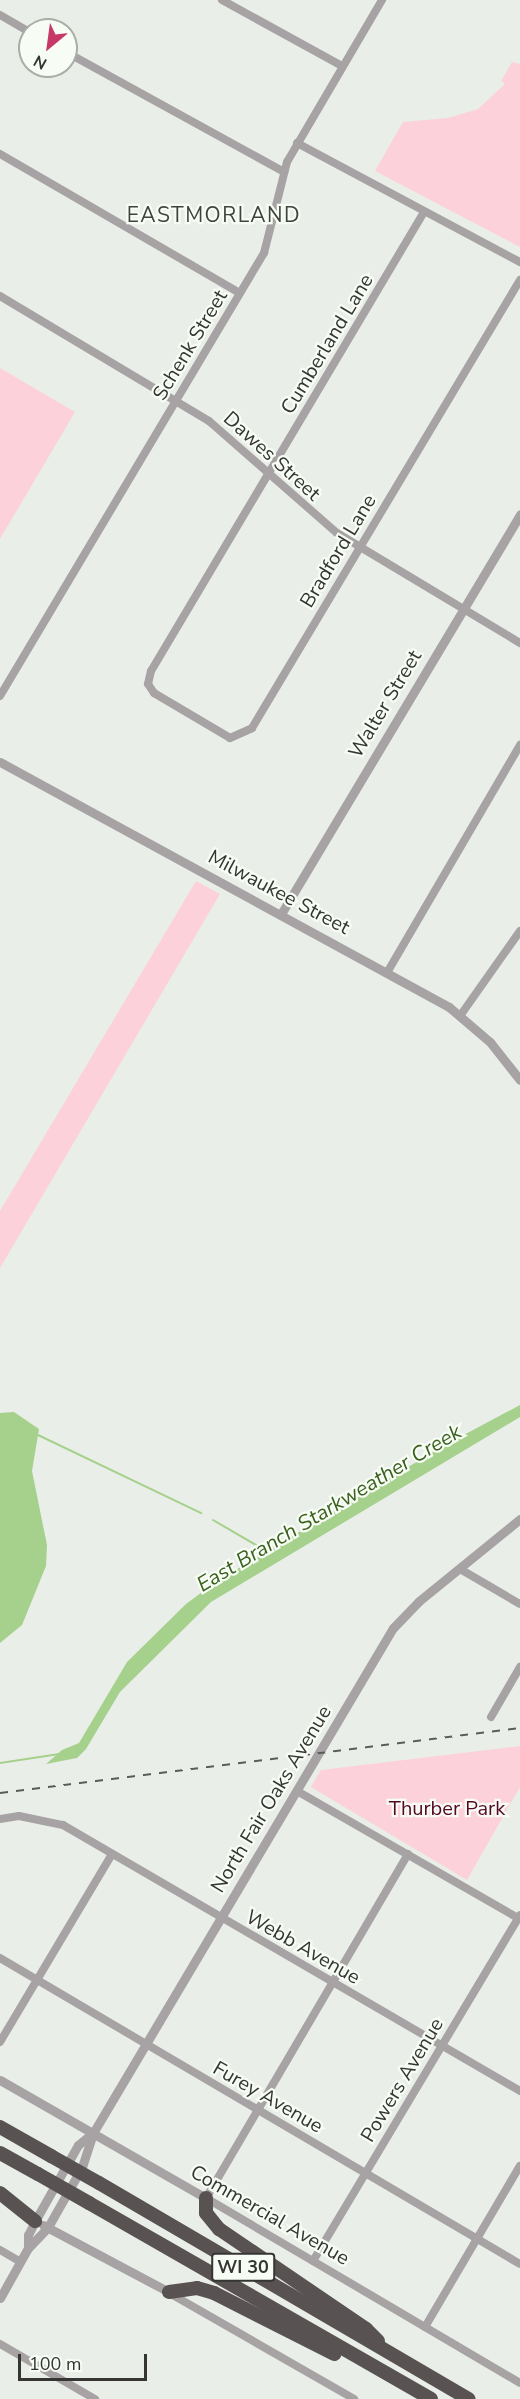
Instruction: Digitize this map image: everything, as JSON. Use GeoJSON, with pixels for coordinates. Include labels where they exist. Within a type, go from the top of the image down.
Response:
{"type":"FeatureCollection","features":[{"type":"Feature","properties":{"kind":"highway","name":"WI 30"},"geometry":{"type":"LineString","coordinates":[[0,2127],[468,2399]]}},
{"type":"Feature","properties":{"kind":"highway","name":"WI 30"},"geometry":{"type":"LineString","coordinates":[[0,2153],[431,2399]]}},
{"type":"Feature","properties":{"kind":"highway"},"geometry":{"type":"LineString","coordinates":[[0,2193],[41,2224]]}},
{"type":"Feature","properties":{"kind":"highway"},"geometry":{"type":"LineString","coordinates":[[206,2198],[206,2213],[219,2229],[366,2329],[387,2352]]}},
{"type":"Feature","properties":{"kind":"highway"},"geometry":{"type":"LineString","coordinates":[[169,2292],[190,2288],[214,2293],[423,2399]]}},
{"type":"Feature","properties":{"kind":"street"},"geometry":{"type":"LineString","coordinates":[[222,0],[342,66]]}},
{"type":"Feature","properties":{"kind":"street","name":"Schenk Street"},"geometry":{"type":"LineString","coordinates":[[0,696],[264,253],[284,172],[297,143],[382,0]]}},
{"type":"Feature","properties":{"kind":"street"},"geometry":{"type":"LineString","coordinates":[[0,15],[18,25]]}},
{"type":"Feature","properties":{"kind":"street"},"geometry":{"type":"LineString","coordinates":[[78,59],[284,172]]}},
{"type":"Feature","properties":{"kind":"street"},"geometry":{"type":"LineString","coordinates":[[297,143],[520,262]]}},
{"type":"Feature","properties":{"kind":"street"},"geometry":{"type":"LineString","coordinates":[[0,154],[240,293]]}},
{"type":"Feature","properties":{"kind":"street","name":"Cumberland Lane"},"geometry":{"type":"LineString","coordinates":[[149,679],[424,212]]}},
{"type":"Feature","properties":{"kind":"street","name":"Bradford Lane"},"geometry":{"type":"LineString","coordinates":[[149,679],[153,693],[230,738],[243,735],[252,728],[520,280]]}},
{"type":"Feature","properties":{"kind":"street","name":"Dawes Street"},"geometry":{"type":"LineString","coordinates":[[0,296],[176,400],[235,440],[303,506],[359,547],[520,643]]}},
{"type":"Feature","properties":{"kind":"street","name":"Walter Street"},"geometry":{"type":"LineString","coordinates":[[281,914],[520,514]]}},
{"type":"Feature","properties":{"kind":"street"},"geometry":{"type":"LineString","coordinates":[[388,971],[520,745]]}},
{"type":"Feature","properties":{"kind":"street"},"geometry":{"type":"LineString","coordinates":[[506,768],[520,757]]}},
{"type":"Feature","properties":{"kind":"street","name":"Milwaukee Street"},"geometry":{"type":"LineString","coordinates":[[0,762],[388,971],[460,1016],[490,1042],[520,1080]]}},
{"type":"Feature","properties":{"kind":"street"},"geometry":{"type":"LineString","coordinates":[[460,1016],[520,932]]}},
{"type":"Feature","properties":{"kind":"street","name":"North Fair Oaks Avenue"},"geometry":{"type":"LineString","coordinates":[[28,2248],[28,2235],[41,2224],[82,2167],[93,2133],[399,1620],[520,1519]]}},
{"type":"Feature","properties":{"kind":"street"},"geometry":{"type":"LineString","coordinates":[[460,1569],[520,1604]]}},
{"type":"Feature","properties":{"kind":"street"},"geometry":{"type":"LineString","coordinates":[[491,1717],[520,1667]]}},
{"type":"Feature","properties":{"kind":"street"},"geometry":{"type":"LineString","coordinates":[[297,1791],[519,1917]]}},
{"type":"Feature","properties":{"kind":"street","name":"Webb Avenue"},"geometry":{"type":"LineString","coordinates":[[0,1819],[19,1816],[63,1825],[520,2091]]}},
{"type":"Feature","properties":{"kind":"street"},"geometry":{"type":"LineString","coordinates":[[0,2042],[112,1854]]}},
{"type":"Feature","properties":{"kind":"street"},"geometry":{"type":"LineString","coordinates":[[206,2198],[408,1854]]}},
{"type":"Feature","properties":{"kind":"street","name":"Powers Avenue"},"geometry":{"type":"LineString","coordinates":[[313,2261],[519,1917]]}},
{"type":"Feature","properties":{"kind":"street","name":"Furey Avenue"},"geometry":{"type":"LineString","coordinates":[[0,1959],[520,2264]]}},
{"type":"Feature","properties":{"kind":"street","name":"Commercial Avenue"},"geometry":{"type":"LineString","coordinates":[[0,2080],[520,2383]]}},
{"type":"Feature","properties":{"kind":"street","name":"North Fair Oaks Avenue"},"geometry":{"type":"LineString","coordinates":[[0,2298],[41,2224],[78,2145],[93,2133]]}},
{"type":"Feature","properties":{"kind":"street"},"geometry":{"type":"LineString","coordinates":[[425,2327],[520,2166]]}},
{"type":"Feature","properties":{"kind":"street"},"geometry":{"type":"LineString","coordinates":[[41,2224],[169,2292],[354,2399]]}},
{"type":"Feature","properties":{"kind":"street"},"geometry":{"type":"LineString","coordinates":[[0,2250],[21,2262]]}},
{"type":"Feature","properties":{"kind":"street"},"geometry":{"type":"LineString","coordinates":[[0,2344],[92,2398]]}},
{"type":"Feature","properties":{"kind":"green space"},"geometry":{"type":"Polygon","coordinates":[[[512,62],[520,64],[520,247],[375,171],[403,122],[448,118],[478,109],[505,84],[501,81],[512,62]]]}},
{"type":"Feature","properties":{"kind":"green space"},"geometry":{"type":"Polygon","coordinates":[[[0,368],[75,412],[0,539],[0,368]]]}},
{"type":"Feature","properties":{"kind":"green space"},"geometry":{"type":"Polygon","coordinates":[[[196,881],[220,894],[0,1268],[0,1211],[196,881]]]}},
{"type":"Feature","properties":{"kind":"green space","name":"Thurber Park"},"geometry":{"type":"Polygon","coordinates":[[[520,1746],[520,1787],[467,1880],[311,1787],[321,1770],[520,1746]]]}},
{"type":"Feature","properties":{"kind":"shaded area"},"geometry":{"type":"Polygon","coordinates":[[[520,1405],[520,1417],[211,1602],[120,1692],[86,1749],[77,1758],[46,1764],[62,1750],[79,1743],[127,1662],[186,1604],[217,1581],[445,1445],[520,1405]]]}},
{"type":"Feature","properties":{"kind":"shaded area"},"geometry":{"type":"Polygon","coordinates":[[[14,1412],[39,1429],[32,1471],[47,1545],[46,1566],[22,1625],[0,1643],[0,1413],[14,1412]]]}},
{"type":"Feature","properties":{"kind":"waterway"},"geometry":{"type":"LineString","coordinates":[[38,1435],[201,1513]]}},
{"type":"Feature","properties":{"kind":"waterway"},"geometry":{"type":"LineString","coordinates":[[213,1520],[268,1552]]}},
{"type":"Feature","properties":{"kind":"waterway","name":"East Branch Starkweather Creek"},"geometry":{"type":"LineString","coordinates":[[0,1763],[59,1754]]}},
{"type":"Feature","properties":{"kind":"railway"},"geometry":{"type":"LineString","coordinates":[[0,1793],[520,1728]]}},
{"type":"Feature","properties":{"kind":"district","name":"EASTMORLAND"},"geometry":{"type":"Point","coordinates":[214,215]}}]}
